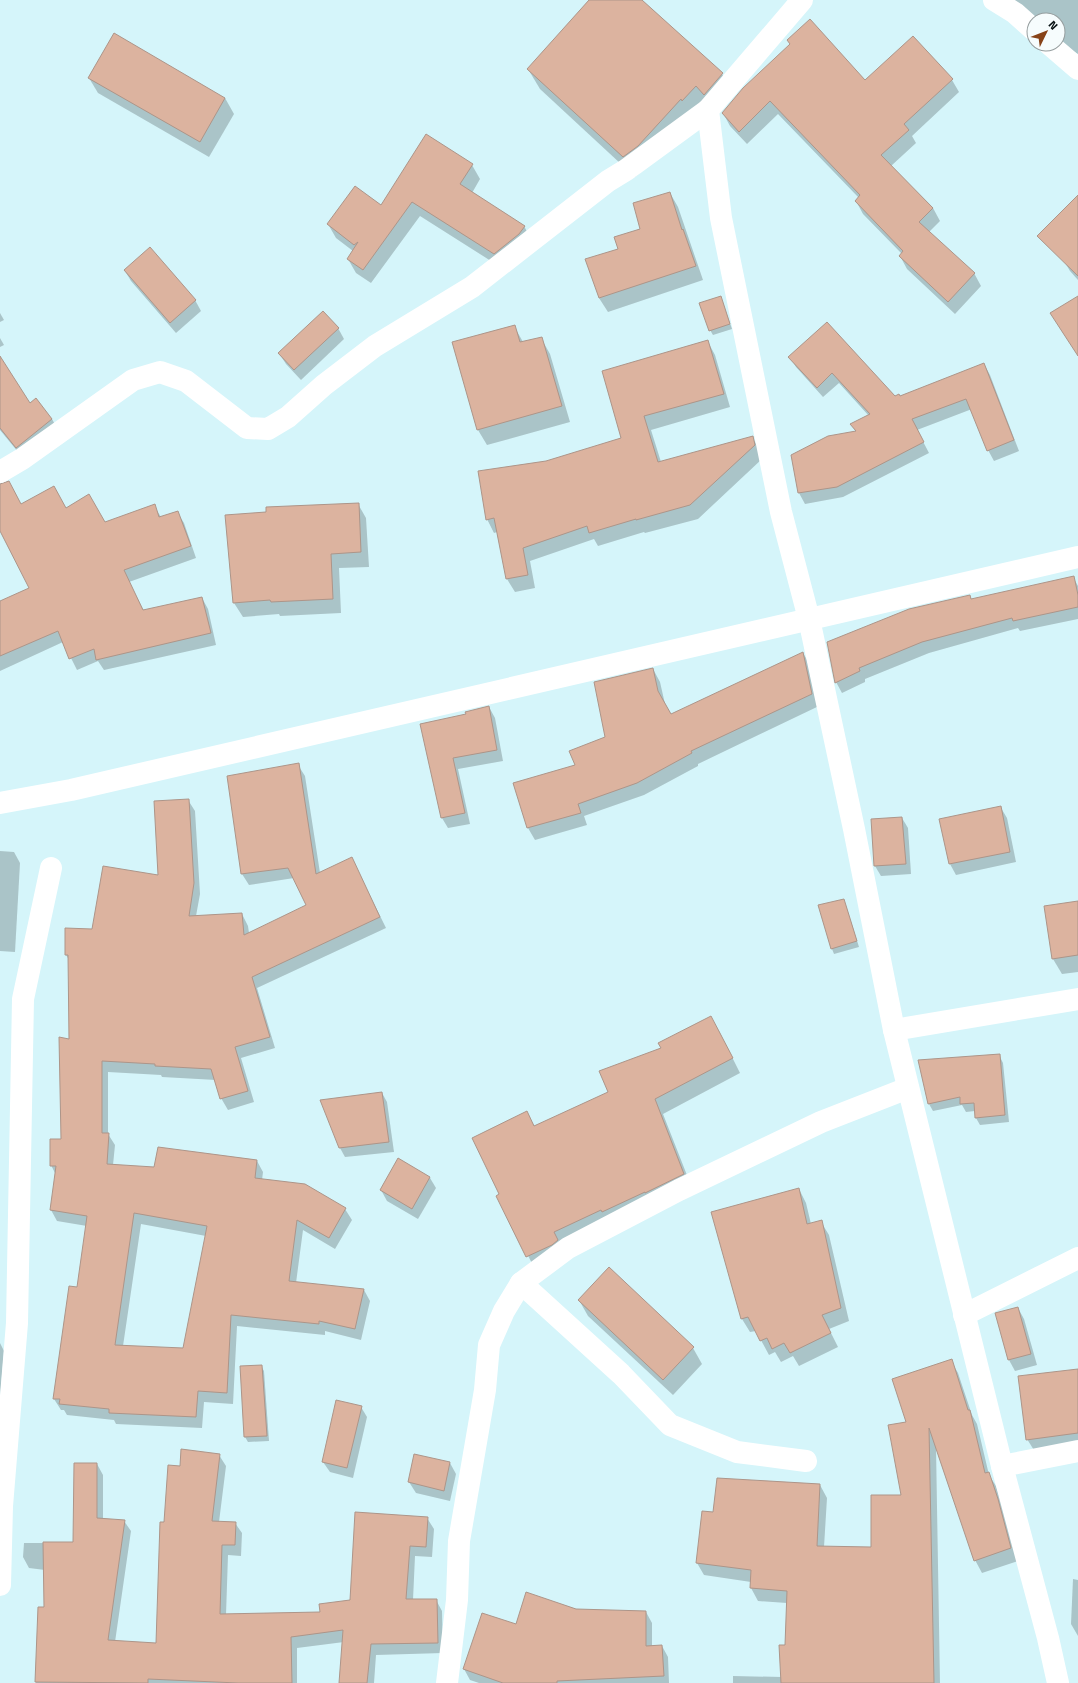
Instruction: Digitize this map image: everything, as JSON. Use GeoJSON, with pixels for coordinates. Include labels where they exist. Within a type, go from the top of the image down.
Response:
{"type":"FeatureCollection","features":[{"type":"Feature","properties":{"kind":"street"},"geometry":{"type":"LineString","coordinates":[[0,472],[22,459],[133,380],[160,372],[186,380],[247,428],[268,429],[288,417],[324,385],[375,346],[472,287],[608,181],[626,170],[708,110],[802,0]]}},
{"type":"Feature","properties":{"kind":"street"},"geometry":{"type":"LineString","coordinates":[[994,0],[1015,13],[1026,23]]}},
{"type":"Feature","properties":{"kind":"street"},"geometry":{"type":"LineString","coordinates":[[1058,52],[1078,69]]}},
{"type":"Feature","properties":{"kind":"street"},"geometry":{"type":"LineString","coordinates":[[708,110],[721,218],[781,512],[809,619],[853,822],[894,1030],[964,1315],[1002,1466],[1048,1638],[1058,1683]]}},
{"type":"Feature","properties":{"kind":"street"},"geometry":{"type":"LineString","coordinates":[[0,803],[71,790],[1078,557]]}},
{"type":"Feature","properties":{"kind":"street"},"geometry":{"type":"LineString","coordinates":[[0,1585],[2,1506],[17,1323],[23,999],[51,868]]}},
{"type":"Feature","properties":{"kind":"street"},"geometry":{"type":"LineString","coordinates":[[894,1030],[1078,999]]}},
{"type":"Feature","properties":{"kind":"street"},"geometry":{"type":"LineString","coordinates":[[447,1683],[456,1600],[459,1541],[484,1390],[489,1345],[504,1311],[521,1283],[568,1248],[679,1190],[821,1122],[908,1088]]}},
{"type":"Feature","properties":{"kind":"street"},"geometry":{"type":"LineString","coordinates":[[964,1315],[1078,1258]]}},
{"type":"Feature","properties":{"kind":"street"},"geometry":{"type":"LineString","coordinates":[[521,1283],[621,1374],[670,1425],[737,1452],[806,1461]]}},
{"type":"Feature","properties":{"kind":"street"},"geometry":{"type":"LineString","coordinates":[[1002,1466],[1078,1451]]}},
{"type":"Feature","properties":{"kind":"building"},"geometry":{"type":"Polygon","coordinates":[[[589,0],[642,0],[723,73],[704,95],[696,86],[682,101],[681,99],[638,146],[623,157],[527,69],[589,0]]]}},
{"type":"Feature","properties":{"kind":"building"},"geometry":{"type":"Polygon","coordinates":[[[810,19],[865,80],[913,36],[953,79],[904,124],[909,130],[881,155],[933,208],[919,222],[975,273],[948,302],[899,256],[903,251],[855,201],[860,195],[770,101],[739,132],[722,113],[743,88],[790,44],[787,40],[810,19]]]}},
{"type":"Feature","properties":{"kind":"building"},"geometry":{"type":"Polygon","coordinates":[[[114,33],[225,98],[200,142],[88,78],[114,33]]]}},
{"type":"Feature","properties":{"kind":"building"},"geometry":{"type":"Polygon","coordinates":[[[426,134],[473,164],[460,184],[525,226],[519,234],[494,254],[412,202],[363,270],[347,259],[358,242],[354,245],[327,224],[355,186],[381,205],[426,134]]]}},
{"type":"Feature","properties":{"kind":"building"},"geometry":{"type":"Polygon","coordinates":[[[670,192],[682,230],[683,229],[696,266],[599,298],[585,259],[618,249],[614,237],[640,229],[633,203],[670,192]]]}},
{"type":"Feature","properties":{"kind":"building"},"geometry":{"type":"Polygon","coordinates":[[[1078,195],[1078,276],[1037,236],[1078,195]]]}},
{"type":"Feature","properties":{"kind":"building"},"geometry":{"type":"Polygon","coordinates":[[[150,247],[196,300],[170,323],[124,270],[150,247]]]}},
{"type":"Feature","properties":{"kind":"building"},"geometry":{"type":"Polygon","coordinates":[[[721,296],[730,324],[709,331],[699,303],[721,296]]]}},
{"type":"Feature","properties":{"kind":"building"},"geometry":{"type":"Polygon","coordinates":[[[1078,296],[1078,356],[1050,313],[1078,296]]]}},
{"type":"Feature","properties":{"kind":"building"},"geometry":{"type":"Polygon","coordinates":[[[323,311],[339,328],[294,370],[278,353],[323,311]]]}},
{"type":"Feature","properties":{"kind":"building"},"geometry":{"type":"Polygon","coordinates":[[[827,322],[895,396],[899,394],[900,396],[984,363],[1014,440],[987,451],[966,399],[912,419],[924,442],[837,487],[798,493],[791,455],[828,436],[856,431],[850,424],[870,414],[832,373],[817,388],[788,357],[827,322]]]}},
{"type":"Feature","properties":{"kind":"building"},"geometry":{"type":"Polygon","coordinates":[[[515,325],[520,342],[542,337],[562,406],[477,430],[452,342],[515,325]]]}},
{"type":"Feature","properties":{"kind":"building"},"geometry":{"type":"Polygon","coordinates":[[[708,340],[724,394],[644,416],[658,462],[753,436],[755,445],[690,505],[589,533],[587,526],[523,548],[528,575],[506,579],[494,518],[486,520],[478,471],[546,461],[621,438],[602,371],[708,340]]]}},
{"type":"Feature","properties":{"kind":"building"},"geometry":{"type":"Polygon","coordinates":[[[0,356],[30,403],[36,398],[52,419],[16,448],[0,428],[0,356]]]}},
{"type":"Feature","properties":{"kind":"building"},"geometry":{"type":"Polygon","coordinates":[[[9,481],[21,504],[54,486],[66,508],[89,494],[105,522],[155,504],[159,517],[178,511],[191,546],[124,570],[143,610],[202,597],[211,633],[96,660],[94,649],[69,659],[58,631],[0,656],[0,601],[29,588],[0,531],[0,484],[9,481]]]}},
{"type":"Feature","properties":{"kind":"building"},"geometry":{"type":"Polygon","coordinates":[[[359,503],[361,552],[331,554],[333,599],[271,602],[270,600],[233,603],[225,515],[266,512],[266,507],[359,503]]]}},
{"type":"Feature","properties":{"kind":"building"},"geometry":{"type":"Polygon","coordinates":[[[1074,576],[1078,595],[1078,607],[1013,621],[1012,618],[922,642],[859,668],[860,671],[835,683],[827,642],[909,609],[970,595],[971,599],[1074,576]]]}},
{"type":"Feature","properties":{"kind":"building"},"geometry":{"type":"Polygon","coordinates":[[[803,652],[812,694],[691,751],[692,753],[637,783],[578,804],[581,813],[527,828],[513,783],[575,765],[569,751],[605,737],[594,682],[653,668],[658,691],[671,714],[803,652]]]}},
{"type":"Feature","properties":{"kind":"building"},"geometry":{"type":"Polygon","coordinates":[[[489,706],[497,750],[453,758],[465,813],[441,818],[420,724],[466,714],[465,712],[489,706]]]}},
{"type":"Feature","properties":{"kind":"building"},"geometry":{"type":"Polygon","coordinates":[[[299,763],[316,874],[352,857],[380,917],[252,977],[270,1037],[235,1047],[248,1091],[220,1099],[211,1069],[102,1061],[102,1133],[109,1133],[107,1164],[154,1167],[158,1147],[257,1160],[255,1178],[305,1184],[346,1208],[329,1238],[297,1220],[289,1281],[364,1289],[355,1329],[319,1321],[319,1324],[231,1315],[227,1393],[198,1391],[196,1417],[109,1413],[109,1409],[59,1404],[60,1399],[53,1399],[69,1286],[77,1287],[87,1216],[50,1210],[56,1166],[50,1166],[50,1139],[61,1139],[59,1037],[69,1039],[68,955],[65,955],[65,928],[92,929],[103,866],[158,875],[154,801],[189,799],[194,883],[189,916],[242,913],[244,935],[306,905],[288,868],[241,874],[227,776],[299,763]],[[134,1213],[115,1345],[183,1348],[207,1226],[134,1213]]]}},
{"type":"Feature","properties":{"kind":"building"},"geometry":{"type":"Polygon","coordinates":[[[1001,806],[1010,852],[949,864],[939,819],[1001,806]]]}},
{"type":"Feature","properties":{"kind":"building"},"geometry":{"type":"Polygon","coordinates":[[[902,817],[906,864],[874,866],[871,819],[902,817]]]}},
{"type":"Feature","properties":{"kind":"building"},"geometry":{"type":"Polygon","coordinates":[[[844,899],[857,941],[831,949],[818,905],[844,899]]]}},
{"type":"Feature","properties":{"kind":"building"},"geometry":{"type":"Polygon","coordinates":[[[1078,901],[1078,955],[1052,959],[1044,906],[1078,901]]]}},
{"type":"Feature","properties":{"kind":"building"},"geometry":{"type":"Polygon","coordinates":[[[711,1016],[733,1058],[655,1099],[684,1174],[645,1193],[602,1212],[601,1210],[554,1232],[558,1240],[552,1245],[526,1257],[496,1196],[499,1194],[472,1138],[527,1111],[534,1126],[608,1092],[599,1071],[661,1048],[658,1043],[711,1016]]]}},
{"type":"Feature","properties":{"kind":"building"},"geometry":{"type":"Polygon","coordinates":[[[1000,1054],[1005,1115],[975,1118],[974,1103],[960,1104],[960,1097],[928,1104],[918,1060],[1000,1054]]]}},
{"type":"Feature","properties":{"kind":"building"},"geometry":{"type":"Polygon","coordinates":[[[382,1092],[389,1142],[339,1148],[320,1100],[382,1092]]]}},
{"type":"Feature","properties":{"kind":"building"},"geometry":{"type":"Polygon","coordinates":[[[398,1158],[430,1177],[412,1209],[380,1190],[398,1158]]]}},
{"type":"Feature","properties":{"kind":"building"},"geometry":{"type":"Polygon","coordinates":[[[799,1188],[807,1224],[822,1220],[841,1308],[822,1315],[831,1333],[790,1353],[784,1343],[772,1349],[767,1338],[760,1341],[748,1317],[741,1319],[711,1212],[799,1188]]]}},
{"type":"Feature","properties":{"kind":"building"},"geometry":{"type":"Polygon","coordinates":[[[609,1267],[694,1347],[663,1380],[578,1300],[609,1267]]]}},
{"type":"Feature","properties":{"kind":"building"},"geometry":{"type":"Polygon","coordinates":[[[1018,1307],[1031,1354],[1008,1360],[995,1313],[1018,1307]]]}},
{"type":"Feature","properties":{"kind":"building"},"geometry":{"type":"Polygon","coordinates":[[[952,1359],[968,1410],[970,1410],[985,1473],[989,1472],[1011,1548],[974,1561],[929,1428],[934,1683],[781,1683],[779,1645],[785,1645],[787,1591],[750,1588],[751,1570],[696,1563],[702,1511],[713,1512],[717,1478],[820,1484],[817,1546],[871,1547],[871,1495],[901,1495],[888,1425],[906,1422],[892,1379],[952,1359]]]}},
{"type":"Feature","properties":{"kind":"building"},"geometry":{"type":"Polygon","coordinates":[[[262,1365],[267,1436],[244,1437],[240,1366],[262,1365]]]}},
{"type":"Feature","properties":{"kind":"building"},"geometry":{"type":"Polygon","coordinates":[[[1078,1369],[1078,1433],[1026,1440],[1018,1376],[1078,1369]]]}},
{"type":"Feature","properties":{"kind":"building"},"geometry":{"type":"Polygon","coordinates":[[[336,1400],[362,1406],[347,1468],[322,1462],[336,1400]]]}},
{"type":"Feature","properties":{"kind":"building"},"geometry":{"type":"Polygon","coordinates":[[[181,1449],[220,1454],[212,1521],[236,1522],[235,1545],[222,1545],[220,1614],[320,1612],[319,1604],[350,1600],[355,1512],[428,1517],[426,1547],[410,1546],[406,1599],[437,1599],[438,1643],[371,1644],[367,1683],[339,1683],[343,1630],[291,1637],[292,1683],[238,1683],[148,1679],[148,1683],[35,1682],[38,1607],[44,1607],[43,1542],[73,1542],[74,1463],[97,1463],[97,1518],[125,1520],[108,1640],[156,1643],[160,1522],[164,1522],[168,1465],[180,1466],[181,1449]]]}},
{"type":"Feature","properties":{"kind":"building"},"geometry":{"type":"Polygon","coordinates":[[[414,1454],[450,1462],[444,1491],[408,1482],[414,1454]]]}},
{"type":"Feature","properties":{"kind":"building"},"geometry":{"type":"Polygon","coordinates":[[[526,1592],[576,1609],[646,1611],[646,1646],[662,1645],[664,1676],[557,1681],[557,1683],[503,1683],[463,1669],[482,1613],[516,1624],[526,1592]]]}}]}
